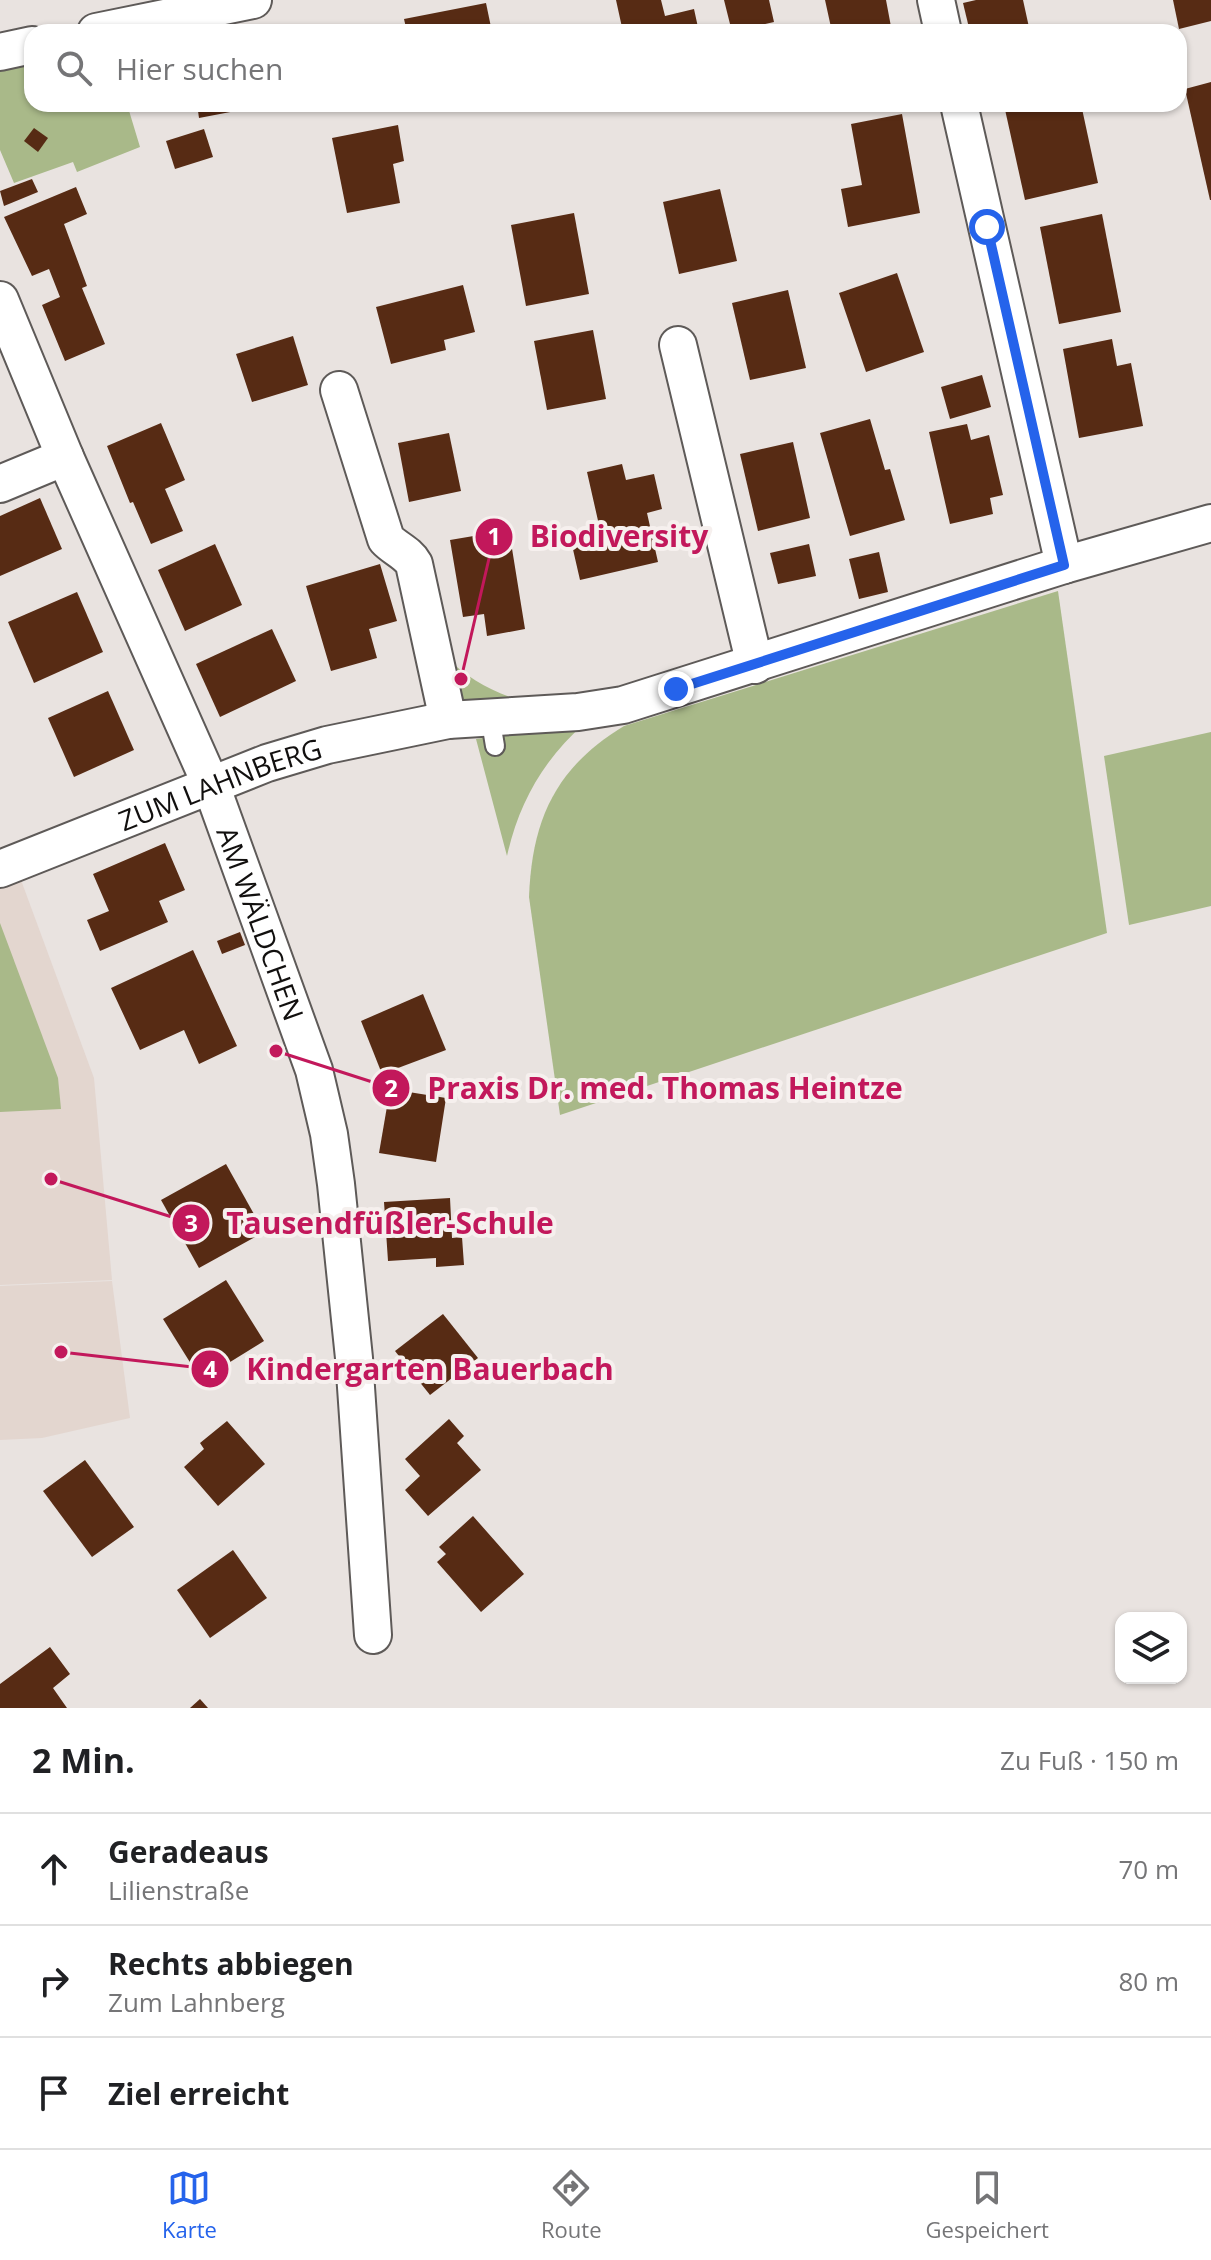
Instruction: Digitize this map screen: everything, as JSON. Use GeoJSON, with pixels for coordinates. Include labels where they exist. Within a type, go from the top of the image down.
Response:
{"type":"FeatureCollection","features":[{"type":"Feature","properties":{"kind":"street"},"geometry":{"type":"LineString","coordinates":[[135,24],[253,0]]}},
{"type":"Feature","properties":{"kind":"street"},"geometry":{"type":"LineString","coordinates":[[936,0],[941,24]]}},
{"type":"Feature","properties":{"kind":"street"},"geometry":{"type":"LineString","coordinates":[[0,52],[24,47]]}},
{"type":"Feature","properties":{"kind":"street"},"geometry":{"type":"LineString","coordinates":[[961,112],[1064,565]]}},
{"type":"Feature","properties":{"kind":"street","name":"AM WÄLDCHEN"},"geometry":{"type":"LineString","coordinates":[[0,300],[65,457],[211,785],[314,1070],[329,1134],[354,1358],[373,1635]]}},
{"type":"Feature","properties":{"kind":"street"},"geometry":{"type":"LineString","coordinates":[[678,345],[755,665]]}},
{"type":"Feature","properties":{"kind":"street"},"geometry":{"type":"LineString","coordinates":[[339,390],[386,539],[414,564],[448,720]]}},
{"type":"Feature","properties":{"kind":"street"},"geometry":{"type":"LineString","coordinates":[[0,484],[65,457]]}},
{"type":"Feature","properties":{"kind":"street","name":"ZUM LAHNBERG"},"geometry":{"type":"LineString","coordinates":[[0,869],[267,763],[327,745],[448,720],[493,731],[623,705],[1064,565],[1211,523]]}},
{"type":"Feature","properties":{"kind":"shaded area"},"geometry":{"type":"Polygon","coordinates":[[[21,880],[94,1078],[112,1280],[0,1285],[0,889],[21,880]]]}},
{"type":"Feature","properties":{"kind":"shaded area"},"geometry":{"type":"Polygon","coordinates":[[[112,1281],[130,1418],[42,1438],[0,1440],[0,1286],[112,1281]]]}},
{"type":"Feature","properties":{"kind":"green space"},"geometry":{"type":"Polygon","coordinates":[[[24,62],[24,112],[129,112],[140,147],[77,172],[73,162],[14,183],[0,150],[0,66],[24,62]]]}},
{"type":"Feature","properties":{"kind":"green space"},"geometry":{"type":"Polygon","coordinates":[[[1058,591],[1107,933],[560,1115],[529,897],[531,869],[542,819],[565,778],[581,759],[624,726],[1058,591]]]}},
{"type":"Feature","properties":{"kind":"green space"},"geometry":{"type":"Polygon","coordinates":[[[446,657],[477,681],[513,698],[456,706],[446,657]]]}},
{"type":"Feature","properties":{"kind":"green space"},"geometry":{"type":"Polygon","coordinates":[[[585,723],[557,751],[535,783],[518,818],[507,856],[476,739],[585,723]]]}},
{"type":"Feature","properties":{"kind":"green space"},"geometry":{"type":"Polygon","coordinates":[[[1211,732],[1211,906],[1129,925],[1104,756],[1211,732]]]}},
{"type":"Feature","properties":{"kind":"green space"},"geometry":{"type":"Polygon","coordinates":[[[0,923],[58,1078],[61,1109],[0,1112],[0,923]]]}},
{"type":"Feature","properties":{"kind":"building"},"geometry":{"type":"Polygon","coordinates":[[[616,0],[661,0],[665,16],[694,9],[697,24],[621,24],[616,0]]]}},
{"type":"Feature","properties":{"kind":"building"},"geometry":{"type":"Polygon","coordinates":[[[724,0],[769,0],[774,22],[730,24],[724,0]]]}},
{"type":"Feature","properties":{"kind":"building"},"geometry":{"type":"Polygon","coordinates":[[[825,0],[886,0],[890,24],[830,24],[825,0]]]}},
{"type":"Feature","properties":{"kind":"building"},"geometry":{"type":"Polygon","coordinates":[[[1023,0],[1028,24],[968,24],[963,3],[1023,0]]]}},
{"type":"Feature","properties":{"kind":"building"},"geometry":{"type":"Polygon","coordinates":[[[1173,0],[1211,0],[1211,21],[1187,27],[1187,24],[1178,24],[1173,0]]]}},
{"type":"Feature","properties":{"kind":"building"},"geometry":{"type":"Polygon","coordinates":[[[486,3],[490,24],[405,24],[404,19],[486,3]]]}},
{"type":"Feature","properties":{"kind":"building"},"geometry":{"type":"Polygon","coordinates":[[[1211,82],[1211,200],[1187,98],[1187,88],[1211,82]]]}},
{"type":"Feature","properties":{"kind":"building"},"geometry":{"type":"Polygon","coordinates":[[[198,112],[230,112],[199,118],[198,112]]]}},
{"type":"Feature","properties":{"kind":"building"},"geometry":{"type":"Polygon","coordinates":[[[1006,112],[1083,112],[1098,183],[1025,200],[1006,112]]]}},
{"type":"Feature","properties":{"kind":"building"},"geometry":{"type":"Polygon","coordinates":[[[902,114],[920,213],[848,227],[841,189],[862,185],[851,124],[902,114]]]}},
{"type":"Feature","properties":{"kind":"building"},"geometry":{"type":"Polygon","coordinates":[[[398,125],[404,161],[393,164],[400,203],[347,213],[332,138],[398,125]]]}},
{"type":"Feature","properties":{"kind":"building"},"geometry":{"type":"Polygon","coordinates":[[[34,128],[48,138],[38,152],[24,141],[34,128]]]}},
{"type":"Feature","properties":{"kind":"building"},"geometry":{"type":"Polygon","coordinates":[[[204,129],[213,157],[175,169],[166,141],[204,129]]]}},
{"type":"Feature","properties":{"kind":"building"},"geometry":{"type":"Polygon","coordinates":[[[32,179],[38,192],[4,206],[0,191],[32,179]]]}},
{"type":"Feature","properties":{"kind":"building"},"geometry":{"type":"Polygon","coordinates":[[[76,187],[87,214],[64,224],[87,286],[82,288],[105,344],[65,361],[42,305],[60,297],[49,269],[32,276],[4,217],[76,187]]]}},
{"type":"Feature","properties":{"kind":"building"},"geometry":{"type":"Polygon","coordinates":[[[720,189],[737,261],[679,274],[663,202],[720,189]]]}},
{"type":"Feature","properties":{"kind":"building"},"geometry":{"type":"Polygon","coordinates":[[[574,213],[589,294],[526,306],[511,225],[574,213]]]}},
{"type":"Feature","properties":{"kind":"building"},"geometry":{"type":"Polygon","coordinates":[[[1102,214],[1121,312],[1059,324],[1040,227],[1102,214]]]}},
{"type":"Feature","properties":{"kind":"building"},"geometry":{"type":"Polygon","coordinates":[[[897,273],[924,352],[866,372],[839,293],[897,273]]]}},
{"type":"Feature","properties":{"kind":"building"},"geometry":{"type":"Polygon","coordinates":[[[463,285],[475,332],[444,340],[446,350],[391,364],[376,307],[463,285]]]}},
{"type":"Feature","properties":{"kind":"building"},"geometry":{"type":"Polygon","coordinates":[[[788,290],[806,368],[750,380],[732,303],[788,290]]]}},
{"type":"Feature","properties":{"kind":"building"},"geometry":{"type":"Polygon","coordinates":[[[593,330],[606,399],[547,410],[534,341],[593,330]]]}},
{"type":"Feature","properties":{"kind":"building"},"geometry":{"type":"Polygon","coordinates":[[[293,336],[308,385],[252,402],[236,354],[293,336]]]}},
{"type":"Feature","properties":{"kind":"building"},"geometry":{"type":"Polygon","coordinates":[[[1112,339],[1117,366],[1131,363],[1143,426],[1079,438],[1063,349],[1112,339]]]}},
{"type":"Feature","properties":{"kind":"building"},"geometry":{"type":"Polygon","coordinates":[[[982,375],[991,407],[950,419],[941,387],[982,375]]]}},
{"type":"Feature","properties":{"kind":"building"},"geometry":{"type":"Polygon","coordinates":[[[870,419],[885,470],[890,469],[905,520],[850,536],[820,433],[870,419]]]}},
{"type":"Feature","properties":{"kind":"building"},"geometry":{"type":"Polygon","coordinates":[[[161,423],[185,480],[165,489],[183,531],[151,544],[107,446],[161,423]]]}},
{"type":"Feature","properties":{"kind":"building"},"geometry":{"type":"Polygon","coordinates":[[[967,424],[971,440],[989,435],[1003,495],[990,498],[993,514],[950,524],[929,432],[967,424]]]}},
{"type":"Feature","properties":{"kind":"building"},"geometry":{"type":"Polygon","coordinates":[[[449,433],[461,491],[409,502],[398,443],[449,433]]]}},
{"type":"Feature","properties":{"kind":"building"},"geometry":{"type":"Polygon","coordinates":[[[793,442],[810,518],[758,531],[740,454],[793,442]]]}},
{"type":"Feature","properties":{"kind":"building"},"geometry":{"type":"Polygon","coordinates":[[[622,464],[626,480],[654,474],[662,509],[647,513],[658,562],[580,580],[569,532],[599,525],[587,472],[622,464]]]}},
{"type":"Feature","properties":{"kind":"building"},"geometry":{"type":"Polygon","coordinates":[[[40,498],[62,549],[0,576],[0,516],[40,498]]]}},
{"type":"Feature","properties":{"kind":"building"},"geometry":{"type":"Polygon","coordinates":[[[509,530],[525,629],[487,636],[484,614],[463,617],[450,540],[509,530]]]}},
{"type":"Feature","properties":{"kind":"building"},"geometry":{"type":"Polygon","coordinates":[[[215,544],[242,605],[185,631],[158,570],[215,544]]]}},
{"type":"Feature","properties":{"kind":"building"},"geometry":{"type":"Polygon","coordinates":[[[809,544],[816,576],[778,584],[770,553],[809,544]]]}},
{"type":"Feature","properties":{"kind":"building"},"geometry":{"type":"Polygon","coordinates":[[[879,552],[888,592],[859,599],[849,559],[879,552]]]}},
{"type":"Feature","properties":{"kind":"building"},"geometry":{"type":"Polygon","coordinates":[[[380,564],[397,621],[369,629],[377,658],[331,671],[306,586],[380,564]]]}},
{"type":"Feature","properties":{"kind":"building"},"geometry":{"type":"Polygon","coordinates":[[[77,592],[103,652],[34,683],[8,622],[77,592]]]}},
{"type":"Feature","properties":{"kind":"building"},"geometry":{"type":"Polygon","coordinates":[[[272,629],[296,681],[220,717],[196,664],[272,629]]]}},
{"type":"Feature","properties":{"kind":"building"},"geometry":{"type":"Polygon","coordinates":[[[108,691],[134,750],[74,777],[48,718],[108,691]]]}},
{"type":"Feature","properties":{"kind":"building"},"geometry":{"type":"Polygon","coordinates":[[[165,843],[185,890],[159,901],[168,922],[100,951],[87,920],[109,911],[93,874],[165,843]]]}},
{"type":"Feature","properties":{"kind":"building"},"geometry":{"type":"Polygon","coordinates":[[[240,932],[245,945],[222,954],[217,941],[240,932]]]}},
{"type":"Feature","properties":{"kind":"building"},"geometry":{"type":"Polygon","coordinates":[[[193,950],[237,1046],[199,1064],[184,1030],[140,1050],[111,988],[193,950]]]}},
{"type":"Feature","properties":{"kind":"building"},"geometry":{"type":"Polygon","coordinates":[[[423,994],[446,1050],[382,1074],[361,1021],[423,994]]]}},
{"type":"Feature","properties":{"kind":"building"},"geometry":{"type":"Polygon","coordinates":[[[390,1089],[446,1098],[436,1162],[379,1153],[390,1089]]]}},
{"type":"Feature","properties":{"kind":"building"},"geometry":{"type":"Polygon","coordinates":[[[226,1164],[264,1232],[199,1268],[161,1200],[226,1164]]]}},
{"type":"Feature","properties":{"kind":"building"},"geometry":{"type":"Polygon","coordinates":[[[450,1198],[452,1238],[462,1237],[464,1265],[436,1267],[436,1258],[388,1261],[384,1202],[450,1198]]]}},
{"type":"Feature","properties":{"kind":"building"},"geometry":{"type":"Polygon","coordinates":[[[226,1280],[264,1341],[201,1380],[163,1319],[226,1280]]]}},
{"type":"Feature","properties":{"kind":"building"},"geometry":{"type":"Polygon","coordinates":[[[443,1314],[478,1358],[430,1395],[395,1351],[443,1314]]]}},
{"type":"Feature","properties":{"kind":"building"},"geometry":{"type":"Polygon","coordinates":[[[449,1419],[464,1436],[457,1443],[481,1470],[428,1516],[405,1490],[420,1476],[405,1459],[449,1419]]]}},
{"type":"Feature","properties":{"kind":"building"},"geometry":{"type":"Polygon","coordinates":[[[227,1421],[265,1464],[218,1506],[184,1467],[204,1449],[200,1443],[227,1421]]]}},
{"type":"Feature","properties":{"kind":"building"},"geometry":{"type":"Polygon","coordinates":[[[85,1460],[134,1527],[92,1557],[43,1491],[85,1460]]]}},
{"type":"Feature","properties":{"kind":"building"},"geometry":{"type":"Polygon","coordinates":[[[473,1516],[524,1574],[481,1612],[437,1562],[446,1554],[439,1547],[473,1516]]]}},
{"type":"Feature","properties":{"kind":"building"},"geometry":{"type":"Polygon","coordinates":[[[233,1550],[267,1598],[210,1638],[177,1590],[233,1550]]]}},
{"type":"Feature","properties":{"kind":"building"},"geometry":{"type":"Polygon","coordinates":[[[50,1647],[70,1674],[53,1688],[67,1708],[0,1708],[0,1684],[50,1647]]]}},
{"type":"Feature","properties":{"kind":"building"},"geometry":{"type":"Polygon","coordinates":[[[200,1699],[208,1708],[190,1708],[200,1699]]]}},
{"type":"Feature","properties":{"kind":"place","name":"Biodiversity"},"geometry":{"type":"Point","coordinates":[461,679]}},
{"type":"Feature","properties":{"kind":"place","name":"Praxis Dr. med. Thomas Heintze"},"geometry":{"type":"Point","coordinates":[276,1051]}},
{"type":"Feature","properties":{"kind":"place","name":"Tausendfüßler-Schule"},"geometry":{"type":"Point","coordinates":[51,1179]}},
{"type":"Feature","properties":{"kind":"place","name":"Kindergarten Bauerbach"},"geometry":{"type":"Point","coordinates":[61,1352]}},
{"type":"Feature","properties":{"kind":"route"},"geometry":{"type":"LineString","coordinates":[[676,689],[1064,565],[987,227]]}}]}
